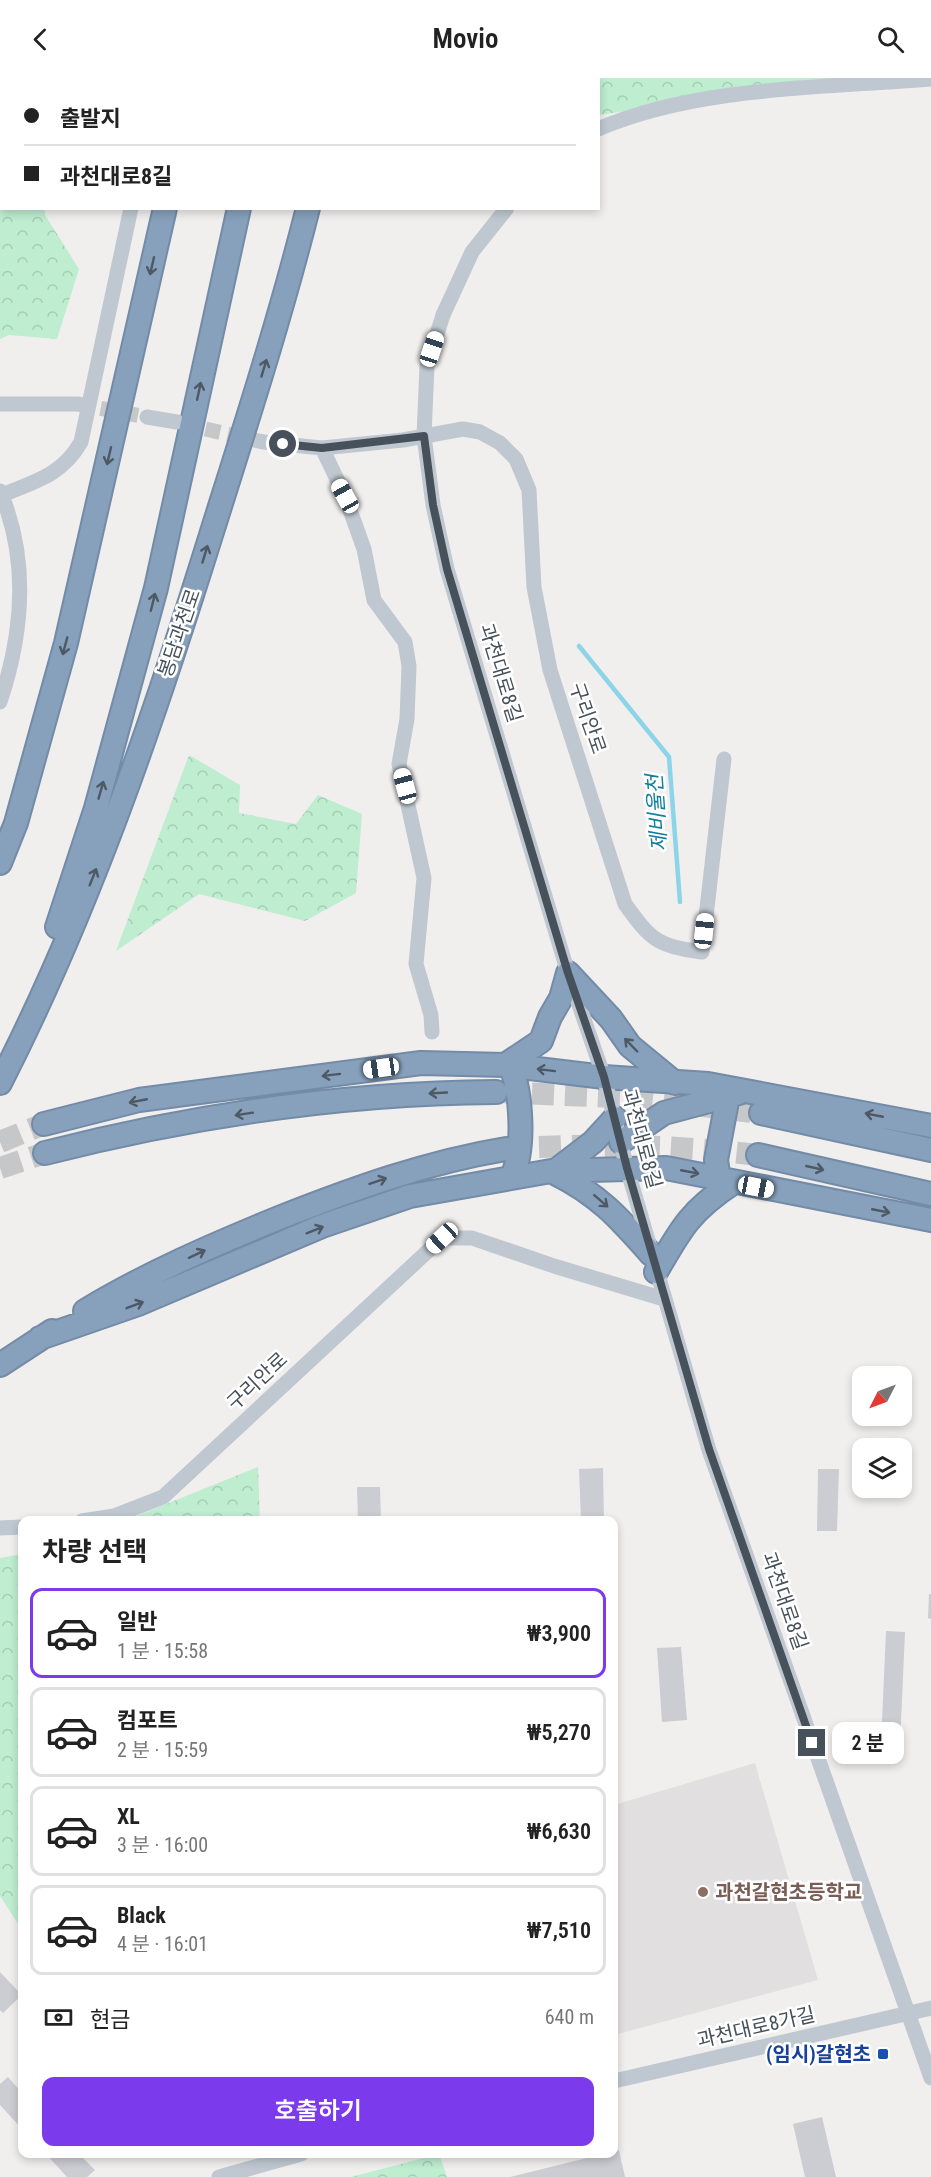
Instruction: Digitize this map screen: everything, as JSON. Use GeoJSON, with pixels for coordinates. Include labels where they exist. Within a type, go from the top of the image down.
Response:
{"type":"FeatureCollection","features":[{"type":"Feature","properties":{"kind":"highway"},"geometry":{"type":"LineString","coordinates":[[0,863],[16,823],[66,643],[165,210]]}},
{"type":"Feature","properties":{"kind":"highway","name":"봉담과천로"},"geometry":{"type":"LineString","coordinates":[[19,1046],[96,808],[134,677],[156,588],[239,210]]}},
{"type":"Feature","properties":{"kind":"highway","name":"봉담과천로"},"geometry":{"type":"LineString","coordinates":[[0,1083],[19,1046],[93,877],[169,665],[282,308],[307,210]]}},
{"type":"Feature","properties":{"kind":"highway"},"geometry":{"type":"LineString","coordinates":[[508,1065],[541,1041],[550,1017],[561,998],[568,973]]}},
{"type":"Feature","properties":{"kind":"highway"},"geometry":{"type":"LineString","coordinates":[[568,973],[611,1019],[630,1046],[675,1083]]}},
{"type":"Feature","properties":{"kind":"highway"},"geometry":{"type":"LineString","coordinates":[[44,1124],[139,1100],[421,1063],[508,1065],[604,1077],[708,1084],[739,1093],[931,1126]]}},
{"type":"Feature","properties":{"kind":"highway"},"geometry":{"type":"LineString","coordinates":[[508,1065],[518,1083],[520,1161],[512,1176]]}},
{"type":"Feature","properties":{"kind":"highway"},"geometry":{"type":"LineString","coordinates":[[45,1153],[139,1132],[264,1111],[394,1096],[496,1092]]}},
{"type":"Feature","properties":{"kind":"highway"},"geometry":{"type":"LineString","coordinates":[[621,1142],[664,1113],[739,1093]]}},
{"type":"Feature","properties":{"kind":"highway"},"geometry":{"type":"LineString","coordinates":[[726,1180],[716,1160],[739,1093]]}},
{"type":"Feature","properties":{"kind":"highway"},"geometry":{"type":"LineString","coordinates":[[761,1113],[931,1150]]}},
{"type":"Feature","properties":{"kind":"highway"},"geometry":{"type":"LineString","coordinates":[[553,1171],[593,1142],[615,1118]]}},
{"type":"Feature","properties":{"kind":"highway"},"geometry":{"type":"LineString","coordinates":[[0,1365],[98,1303],[238,1235],[406,1171],[506,1149]]}},
{"type":"Feature","properties":{"kind":"highway"},"geometry":{"type":"LineString","coordinates":[[758,1155],[931,1194]]}},
{"type":"Feature","properties":{"kind":"highway"},"geometry":{"type":"LineString","coordinates":[[40,1338],[138,1304],[322,1226],[410,1196],[512,1176],[553,1171],[666,1168],[931,1220]]}},
{"type":"Feature","properties":{"kind":"highway"},"geometry":{"type":"LineString","coordinates":[[553,1171],[586,1188],[612,1211],[654,1263],[682,1226],[726,1180]]}},
{"type":"Feature","properties":{"kind":"street"},"geometry":{"type":"LineString","coordinates":[[600,128],[653,109],[704,98],[931,79]]}},
{"type":"Feature","properties":{"kind":"street"},"geometry":{"type":"LineString","coordinates":[[0,702],[14,661],[21,605],[19,562],[1,493],[55,472],[71,459],[81,442],[131,210]]}},
{"type":"Feature","properties":{"kind":"street","name":"과천대로8길"},"geometry":{"type":"LineString","coordinates":[[505,210],[472,252],[443,315],[427,366],[424,436],[433,505],[447,569],[568,973],[604,1077],[627,1168],[709,1449],[931,2078]]}},
{"type":"Feature","properties":{"kind":"street"},"geometry":{"type":"LineString","coordinates":[[0,404],[78,404]]}},
{"type":"Feature","properties":{"kind":"street"},"geometry":{"type":"LineString","coordinates":[[147,417],[177,422]]}},
{"type":"Feature","properties":{"kind":"street","name":"구리안로"},"geometry":{"type":"LineString","coordinates":[[263,442],[322,448],[463,429],[480,432],[500,442],[516,459],[529,490],[534,587],[550,670],[626,904],[647,934],[670,948],[702,952],[724,759]]}},
{"type":"Feature","properties":{"kind":"street"},"geometry":{"type":"LineString","coordinates":[[322,448],[345,496],[360,538],[374,600],[405,642],[409,666],[407,719],[399,764],[424,878],[416,964],[431,1016],[432,1032]]}},
{"type":"Feature","properties":{"kind":"street","name":"구리안로"},"geometry":{"type":"LineString","coordinates":[[114,1516],[163,1497],[442,1238],[472,1238],[542,1263],[664,1299]]}},
{"type":"Feature","properties":{"kind":"street"},"geometry":{"type":"LineString","coordinates":[[0,1528],[18,1527]]}},
{"type":"Feature","properties":{"kind":"street","name":"과천대로8가길"},"geometry":{"type":"LineString","coordinates":[[618,2080],[931,2008]]}},
{"type":"Feature","properties":{"kind":"street"},"geometry":{"type":"LineString","coordinates":[[219,2177],[287,2158]]}},
{"type":"Feature","properties":{"kind":"shaded area","name":"과천갈현초등학교"},"geometry":{"type":"Polygon","coordinates":[[[755,1763],[818,1980],[618,2034],[618,1804],[755,1763]]]}},
{"type":"Feature","properties":{"kind":"green space"},"geometry":{"type":"Polygon","coordinates":[[[600,78],[847,78],[600,115],[600,78]]]}},
{"type":"Feature","properties":{"kind":"green space"},"geometry":{"type":"Polygon","coordinates":[[[0,210],[45,210],[45,215],[79,269],[57,339],[9,335],[0,339],[0,210]]]}},
{"type":"Feature","properties":{"kind":"green space"},"geometry":{"type":"Polygon","coordinates":[[[189,755],[240,785],[239,813],[296,824],[318,795],[362,814],[356,893],[305,921],[199,894],[116,951],[189,755]]]}},
{"type":"Feature","properties":{"kind":"green space"},"geometry":{"type":"Polygon","coordinates":[[[258,1467],[260,1516],[136,1516],[258,1467]]]}},
{"type":"Feature","properties":{"kind":"green space"},"geometry":{"type":"Polygon","coordinates":[[[18,1555],[18,1924],[0,1896],[0,1558],[18,1555]]]}},
{"type":"Feature","properties":{"kind":"green space"},"geometry":{"type":"Polygon","coordinates":[[[424,2158],[440,2158],[447,2177],[351,2177],[424,2158]]]}},
{"type":"Feature","properties":{"kind":"building"},"geometry":{"type":"Polygon","coordinates":[[[603,1468],[604,1516],[581,1516],[579,1469],[603,1468]]]}},
{"type":"Feature","properties":{"kind":"building"},"geometry":{"type":"Polygon","coordinates":[[[818,1469],[839,1469],[837,1531],[817,1531],[818,1469]]]}},
{"type":"Feature","properties":{"kind":"building"},"geometry":{"type":"Polygon","coordinates":[[[357,1487],[380,1487],[381,1516],[358,1516],[357,1487]]]}},
{"type":"Feature","properties":{"kind":"building"},"geometry":{"type":"Polygon","coordinates":[[[929,1594],[931,1594],[931,1619],[928,1618],[929,1594]]]}},
{"type":"Feature","properties":{"kind":"building"},"geometry":{"type":"Polygon","coordinates":[[[886,1631],[905,1632],[900,1745],[881,1744],[886,1631]]]}},
{"type":"Feature","properties":{"kind":"building"},"geometry":{"type":"Polygon","coordinates":[[[681,1647],[687,1720],[662,1722],[657,1648],[681,1647]]]}},
{"type":"Feature","properties":{"kind":"building"},"geometry":{"type":"Polygon","coordinates":[[[0,1972],[18,1991],[18,1999],[3,2013],[0,2010],[0,1972]]]}},
{"type":"Feature","properties":{"kind":"building"},"geometry":{"type":"Polygon","coordinates":[[[8,2077],[18,2088],[18,2125],[0,2105],[0,2084],[8,2077]]]}},
{"type":"Feature","properties":{"kind":"building"},"geometry":{"type":"Polygon","coordinates":[[[822,2117],[836,2177],[805,2177],[793,2124],[822,2117]]]}},
{"type":"Feature","properties":{"kind":"building"},"geometry":{"type":"Polygon","coordinates":[[[618,2151],[625,2177],[510,2177],[587,2158],[618,2158],[618,2151]]]}},
{"type":"Feature","properties":{"kind":"building"},"geometry":{"type":"Polygon","coordinates":[[[50,2158],[83,2158],[95,2170],[87,2177],[67,2177],[50,2158]]]}},
{"type":"Feature","properties":{"kind":"waterway","name":"제비울천"},"geometry":{"type":"LineString","coordinates":[[579,646],[669,757],[680,902]]}},
{"type":"Feature","properties":{"kind":"tunnel"},"geometry":{"type":"LineString","coordinates":[[78,404],[147,417]]}},
{"type":"Feature","properties":{"kind":"tunnel"},"geometry":{"type":"LineString","coordinates":[[183,424],[263,442]]}},
{"type":"Feature","properties":{"kind":"tunnel"},"geometry":{"type":"LineString","coordinates":[[499,1092],[635,1098],[761,1113]]}},
{"type":"Feature","properties":{"kind":"tunnel"},"geometry":{"type":"LineString","coordinates":[[0,1142],[44,1124]]}},
{"type":"Feature","properties":{"kind":"tunnel"},"geometry":{"type":"LineString","coordinates":[[506,1149],[632,1146],[758,1155]]}},
{"type":"Feature","properties":{"kind":"tunnel"},"geometry":{"type":"LineString","coordinates":[[0,1168],[45,1153]]}},
{"type":"Feature","properties":{"kind":"place","name":"과천갈현초등학교"},"geometry":{"type":"Point","coordinates":[703,1892]}},
{"type":"Feature","properties":{"kind":"place","name":"(임시)갈현초"},"geometry":{"type":"Point","coordinates":[883,2054]}},
{"type":"Feature","properties":{"kind":"route"},"geometry":{"type":"LineString","coordinates":[[283,444],[322,448],[424,436],[433,505],[447,569],[568,973],[604,1077],[627,1168],[709,1449],[812,1743]]}}]}
